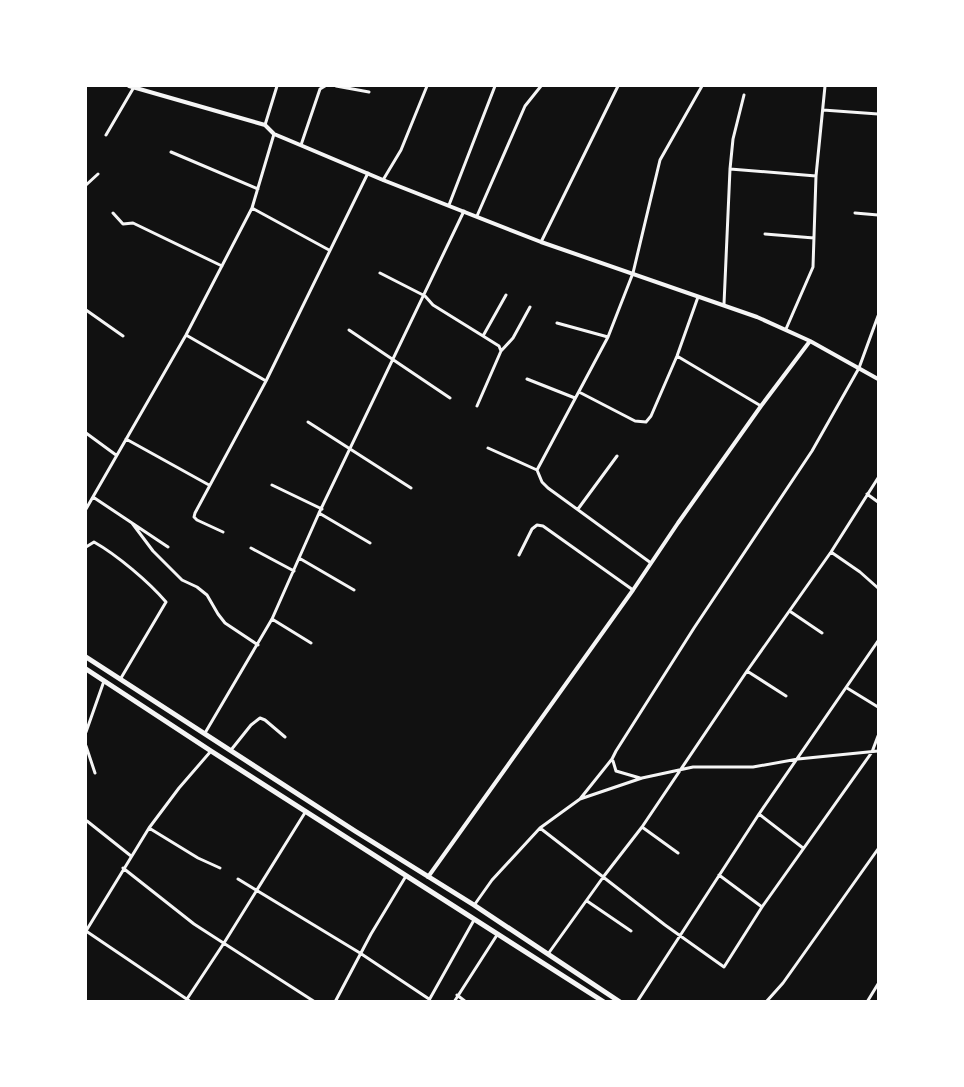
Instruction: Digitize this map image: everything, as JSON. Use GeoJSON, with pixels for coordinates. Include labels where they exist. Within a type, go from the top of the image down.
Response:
{"type":"FeatureCollection","features":[{"type":"Feature","properties":{"kind":"highway"},"geometry":{"type":"LineString","coordinates":[[86,657],[474,905],[620,1002]]}},
{"type":"Feature","properties":{"kind":"highway"},"geometry":{"type":"LineString","coordinates":[[86,669],[604,1002]]}},
{"type":"Feature","properties":{"kind":"street"},"geometry":{"type":"LineString","coordinates":[[106,135],[132,86],[265,125],[274,134],[464,212],[541,242],[724,304],[786,329],[879,379]]}},
{"type":"Feature","properties":{"kind":"street"},"geometry":{"type":"LineString","coordinates":[[265,125],[277,86]]}},
{"type":"Feature","properties":{"kind":"street"},"geometry":{"type":"LineString","coordinates":[[301,145],[320,89],[325,86]]}},
{"type":"Feature","properties":{"kind":"street"},"geometry":{"type":"LineString","coordinates":[[336,86],[369,92]]}},
{"type":"Feature","properties":{"kind":"street"},"geometry":{"type":"LineString","coordinates":[[383,180],[401,150],[427,86]]}},
{"type":"Feature","properties":{"kind":"street"},"geometry":{"type":"LineString","coordinates":[[448,205],[495,86]]}},
{"type":"Feature","properties":{"kind":"street"},"geometry":{"type":"LineString","coordinates":[[477,216],[525,106],[540,86]]}},
{"type":"Feature","properties":{"kind":"street"},"geometry":{"type":"LineString","coordinates":[[541,242],[618,86]]}},
{"type":"Feature","properties":{"kind":"street"},"geometry":{"type":"LineString","coordinates":[[537,470],[608,337],[633,273],[660,160],[702,86]]}},
{"type":"Feature","properties":{"kind":"street"},"geometry":{"type":"LineString","coordinates":[[786,329],[812,273],[816,176],[825,86]]}},
{"type":"Feature","properties":{"kind":"street"},"geometry":{"type":"LineString","coordinates":[[724,304],[730,169],[733,139],[744,95]]}},
{"type":"Feature","properties":{"kind":"street"},"geometry":{"type":"LineString","coordinates":[[823,110],[879,114]]}},
{"type":"Feature","properties":{"kind":"street"},"geometry":{"type":"LineString","coordinates":[[86,508],[186,335],[252,208],[274,134]]}},
{"type":"Feature","properties":{"kind":"street"},"geometry":{"type":"LineString","coordinates":[[171,152],[258,189]]}},
{"type":"Feature","properties":{"kind":"street"},"geometry":{"type":"LineString","coordinates":[[730,169],[816,176]]}},
{"type":"Feature","properties":{"kind":"street"},"geometry":{"type":"LineString","coordinates":[[223,532],[194,517],[266,381],[368,173]]}},
{"type":"Feature","properties":{"kind":"street"},"geometry":{"type":"LineString","coordinates":[[86,185],[98,174]]}},
{"type":"Feature","properties":{"kind":"street"},"geometry":{"type":"LineString","coordinates":[[252,208],[329,250]]}},
{"type":"Feature","properties":{"kind":"street"},"geometry":{"type":"LineString","coordinates":[[205,734],[272,619],[464,212]]}},
{"type":"Feature","properties":{"kind":"street"},"geometry":{"type":"LineString","coordinates":[[113,213],[123,224],[133,223],[222,266]]}},
{"type":"Feature","properties":{"kind":"street"},"geometry":{"type":"LineString","coordinates":[[855,213],[879,215]]}},
{"type":"Feature","properties":{"kind":"street"},"geometry":{"type":"LineString","coordinates":[[765,234],[815,238]]}},
{"type":"Feature","properties":{"kind":"street"},"geometry":{"type":"LineString","coordinates":[[380,273],[425,296],[499,346],[501,351]]}},
{"type":"Feature","properties":{"kind":"street"},"geometry":{"type":"LineString","coordinates":[[483,336],[506,295]]}},
{"type":"Feature","properties":{"kind":"street"},"geometry":{"type":"LineString","coordinates":[[579,392],[635,421],[646,422],[651,417],[677,356],[698,295]]}},
{"type":"Feature","properties":{"kind":"street"},"geometry":{"type":"LineString","coordinates":[[477,406],[501,351],[513,338],[530,307]]}},
{"type":"Feature","properties":{"kind":"street"},"geometry":{"type":"LineString","coordinates":[[86,310],[123,336]]}},
{"type":"Feature","properties":{"kind":"street"},"geometry":{"type":"LineString","coordinates":[[474,905],[492,880],[540,828],[580,799],[612,759],[694,627],[806,460],[859,368],[879,316]]}},
{"type":"Feature","properties":{"kind":"street"},"geometry":{"type":"LineString","coordinates":[[557,323],[608,337]]}},
{"type":"Feature","properties":{"kind":"street"},"geometry":{"type":"LineString","coordinates":[[349,330],[450,398]]}},
{"type":"Feature","properties":{"kind":"street"},"geometry":{"type":"LineString","coordinates":[[186,335],[266,381]]}},
{"type":"Feature","properties":{"kind":"street"},"geometry":{"type":"LineString","coordinates":[[428,877],[761,406],[810,341]]}},
{"type":"Feature","properties":{"kind":"street"},"geometry":{"type":"LineString","coordinates":[[677,356],[761,406]]}},
{"type":"Feature","properties":{"kind":"street"},"geometry":{"type":"LineString","coordinates":[[527,379],[575,398]]}},
{"type":"Feature","properties":{"kind":"street"},"geometry":{"type":"LineString","coordinates":[[308,422],[411,488]]}},
{"type":"Feature","properties":{"kind":"street"},"geometry":{"type":"LineString","coordinates":[[86,433],[116,455]]}},
{"type":"Feature","properties":{"kind":"street"},"geometry":{"type":"LineString","coordinates":[[126,439],[209,485]]}},
{"type":"Feature","properties":{"kind":"street"},"geometry":{"type":"LineString","coordinates":[[488,448],[537,470],[542,482],[651,563]]}},
{"type":"Feature","properties":{"kind":"street"},"geometry":{"type":"LineString","coordinates":[[578,509],[617,456]]}},
{"type":"Feature","properties":{"kind":"street"},"geometry":{"type":"LineString","coordinates":[[548,954],[642,827],[747,671],[791,612],[879,478]]}},
{"type":"Feature","properties":{"kind":"street"},"geometry":{"type":"LineString","coordinates":[[272,484],[321,511],[370,543]]}},
{"type":"Feature","properties":{"kind":"street"},"geometry":{"type":"LineString","coordinates":[[867,494],[879,502]]}},
{"type":"Feature","properties":{"kind":"street"},"geometry":{"type":"LineString","coordinates":[[93,497],[168,547]]}},
{"type":"Feature","properties":{"kind":"street"},"geometry":{"type":"LineString","coordinates":[[132,523],[153,551],[182,580],[207,595],[225,623],[258,645]]}},
{"type":"Feature","properties":{"kind":"street"},"geometry":{"type":"LineString","coordinates":[[519,555],[532,529],[537,525],[543,526],[633,590]]}},
{"type":"Feature","properties":{"kind":"street"},"geometry":{"type":"LineString","coordinates":[[86,547],[94,542],[102,547],[144,580],[166,602],[120,680]]}},
{"type":"Feature","properties":{"kind":"street"},"geometry":{"type":"LineString","coordinates":[[251,548],[294,571]]}},
{"type":"Feature","properties":{"kind":"street"},"geometry":{"type":"LineString","coordinates":[[831,552],[879,588]]}},
{"type":"Feature","properties":{"kind":"street"},"geometry":{"type":"LineString","coordinates":[[299,558],[354,590]]}},
{"type":"Feature","properties":{"kind":"street"},"geometry":{"type":"LineString","coordinates":[[791,612],[822,633]]}},
{"type":"Feature","properties":{"kind":"street"},"geometry":{"type":"LineString","coordinates":[[272,619],[311,643]]}},
{"type":"Feature","properties":{"kind":"street"},"geometry":{"type":"LineString","coordinates":[[637,1002],[759,814],[879,641]]}},
{"type":"Feature","properties":{"kind":"street"},"geometry":{"type":"LineString","coordinates":[[747,671],[786,696]]}},
{"type":"Feature","properties":{"kind":"street"},"geometry":{"type":"LineString","coordinates":[[86,732],[104,681]]}},
{"type":"Feature","properties":{"kind":"street"},"geometry":{"type":"LineString","coordinates":[[847,688],[879,707]]}},
{"type":"Feature","properties":{"kind":"street"},"geometry":{"type":"LineString","coordinates":[[231,750],[251,725],[260,718],[285,737]]}},
{"type":"Feature","properties":{"kind":"street"},"geometry":{"type":"LineString","coordinates":[[540,828],[724,967],[762,907],[872,752],[879,736]]}},
{"type":"Feature","properties":{"kind":"street"},"geometry":{"type":"LineString","coordinates":[[86,746],[95,773]]}},
{"type":"Feature","properties":{"kind":"street"},"geometry":{"type":"LineString","coordinates":[[211,751],[149,828],[86,931],[187,1001],[306,811]]}},
{"type":"Feature","properties":{"kind":"street"},"geometry":{"type":"LineString","coordinates":[[580,799],[642,778],[693,767],[753,767],[798,759],[879,751]]}},
{"type":"Feature","properties":{"kind":"street"},"geometry":{"type":"LineString","coordinates":[[612,759],[616,771],[642,778]]}},
{"type":"Feature","properties":{"kind":"street"},"geometry":{"type":"LineString","coordinates":[[759,814],[803,848]]}},
{"type":"Feature","properties":{"kind":"street"},"geometry":{"type":"LineString","coordinates":[[87,821],[131,856]]}},
{"type":"Feature","properties":{"kind":"street"},"geometry":{"type":"LineString","coordinates":[[642,827],[678,854]]}},
{"type":"Feature","properties":{"kind":"street"},"geometry":{"type":"LineString","coordinates":[[149,828],[198,858],[220,868]]}},
{"type":"Feature","properties":{"kind":"street"},"geometry":{"type":"LineString","coordinates":[[766,1002],[783,983],[879,849]]}},
{"type":"Feature","properties":{"kind":"street"},"geometry":{"type":"LineString","coordinates":[[123,868],[194,924],[315,1002]]}},
{"type":"Feature","properties":{"kind":"street"},"geometry":{"type":"LineString","coordinates":[[719,875],[762,907]]}},
{"type":"Feature","properties":{"kind":"street"},"geometry":{"type":"LineString","coordinates":[[335,1002],[360,953],[406,876]]}},
{"type":"Feature","properties":{"kind":"street"},"geometry":{"type":"LineString","coordinates":[[238,879],[360,953],[428,1000],[475,918]]}},
{"type":"Feature","properties":{"kind":"street"},"geometry":{"type":"LineString","coordinates":[[587,901],[631,932]]}},
{"type":"Feature","properties":{"kind":"street"},"geometry":{"type":"LineString","coordinates":[[454,1002],[499,933]]}},
{"type":"Feature","properties":{"kind":"street"},"geometry":{"type":"LineString","coordinates":[[867,1002],[879,984]]}},
{"type":"Feature","properties":{"kind":"street"},"geometry":{"type":"LineString","coordinates":[[458,995],[466,1002]]}}]}
